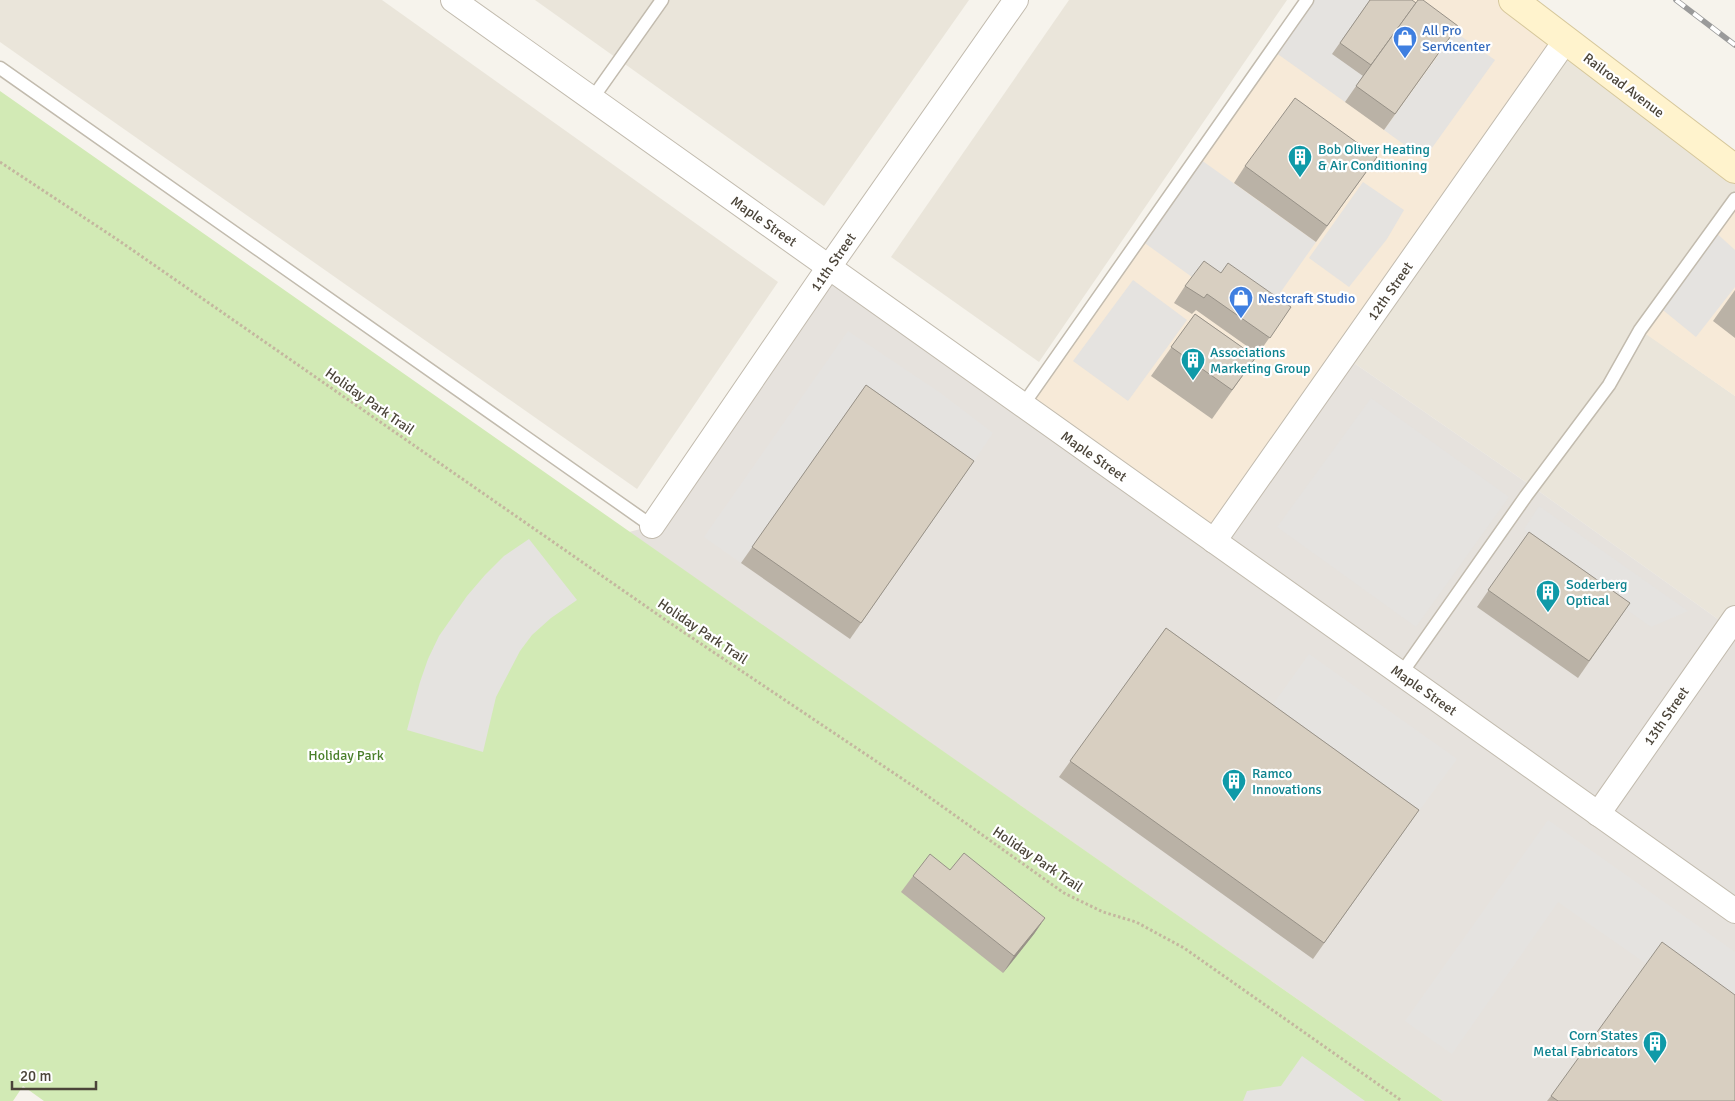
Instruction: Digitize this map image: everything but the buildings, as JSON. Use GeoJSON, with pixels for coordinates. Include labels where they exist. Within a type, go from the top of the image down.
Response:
{"type":"FeatureCollection","features":[{"type":"Feature","properties":{"kind":"main road","name":"Railroad Avenue"},"geometry":{"type":"LineString","coordinates":[[1513,0],[1735,169]]}},
{"type":"Feature","properties":{"kind":"street","name":"Maple Street"},"geometry":{"type":"LineString","coordinates":[[453,0],[1735,911]]}},
{"type":"Feature","properties":{"kind":"street","name":"11th Street"},"geometry":{"type":"LineString","coordinates":[[652,526],[829,267],[1016,0]]}},
{"type":"Feature","properties":{"kind":"street","name":"12th Street"},"geometry":{"type":"LineString","coordinates":[[1214,541],[1566,40]]}},
{"type":"Feature","properties":{"kind":"street","name":"13th Street"},"geometry":{"type":"LineString","coordinates":[[1598,814],[1735,618]]}},
{"type":"Feature","properties":{"kind":"lane"},"geometry":{"type":"LineString","coordinates":[[592,98],[662,0]]}},
{"type":"Feature","properties":{"kind":"lane"},"geometry":{"type":"LineString","coordinates":[[1023,405],[1307,0]]}},
{"type":"Feature","properties":{"kind":"lane"},"geometry":{"type":"LineString","coordinates":[[0,68],[652,526]]}},
{"type":"Feature","properties":{"kind":"lane"},"geometry":{"type":"LineString","coordinates":[[1401,674],[1526,496],[1609,385],[1640,330],[1735,200]]}},
{"type":"Feature","properties":{"kind":"path","name":"Holiday Park Trail"},"geometry":{"type":"LineString","coordinates":[[0,162],[118,240],[670,623],[922,792],[1064,893],[1103,912],[1136,922],[1184,948],[1402,1101]]}},
{"type":"Feature","properties":{"kind":"shaded area"},"geometry":{"type":"Polygon","coordinates":[[[0,0],[382,0],[778,282],[637,489],[0,42],[0,0]]]}},
{"type":"Feature","properties":{"kind":"shaded area"},"geometry":{"type":"Polygon","coordinates":[[[535,0],[969,0],[824,206],[535,0]]]}},
{"type":"Feature","properties":{"kind":"shaded area"},"geometry":{"type":"Polygon","coordinates":[[[1069,0],[1287,0],[1039,362],[891,257],[1069,0]]]}},
{"type":"Feature","properties":{"kind":"shaded area"},"geometry":{"type":"Polygon","coordinates":[[[1307,0],[1513,0],[1566,40],[1214,541],[1023,405],[1307,0]]]}},
{"type":"Feature","properties":{"kind":"shaded area"},"geometry":{"type":"Polygon","coordinates":[[[1307,0],[1370,0],[1364,77],[1345,102],[1272,50],[1307,0]]]}},
{"type":"Feature","properties":{"kind":"shaded area"},"geometry":{"type":"Polygon","coordinates":[[[1455,32],[1495,60],[1424,159],[1384,130],[1455,32]]]}},
{"type":"Feature","properties":{"kind":"shaded area"},"geometry":{"type":"Polygon","coordinates":[[[1566,40],[1735,169],[1735,199],[1641,330],[1735,396],[1735,618],[1729,627],[1533,487],[1344,356],[1566,40]]]}},
{"type":"Feature","properties":{"kind":"shaded area"},"geometry":{"type":"Polygon","coordinates":[[[1197,157],[1316,242],[1266,313],[1192,277],[1139,239],[1197,157]]]}},
{"type":"Feature","properties":{"kind":"shaded area"},"geometry":{"type":"Polygon","coordinates":[[[1363,182],[1404,210],[1387,239],[1349,287],[1309,258],[1363,182]]]}},
{"type":"Feature","properties":{"kind":"shaded area"},"geometry":{"type":"Polygon","coordinates":[[[1735,199],[1735,396],[1640,330],[1735,199]]]}},
{"type":"Feature","properties":{"kind":"shaded area"},"geometry":{"type":"Polygon","coordinates":[[[1713,230],[1735,250],[1735,287],[1696,337],[1658,306],[1713,230]]]}},
{"type":"Feature","properties":{"kind":"shaded area"},"geometry":{"type":"Polygon","coordinates":[[[829,267],[1214,541],[1344,356],[1533,487],[1729,627],[1735,618],[1735,1101],[1443,1101],[629,532],[652,526],[829,267]]]}},
{"type":"Feature","properties":{"kind":"shaded area"},"geometry":{"type":"Polygon","coordinates":[[[1133,280],[1187,320],[1128,401],[1073,361],[1133,280]]]}},
{"type":"Feature","properties":{"kind":"shaded area"},"geometry":{"type":"Polygon","coordinates":[[[848,331],[939,392],[993,433],[963,477],[854,401],[741,563],[704,537],[848,331]]]}},
{"type":"Feature","properties":{"kind":"shaded area"},"geometry":{"type":"Polygon","coordinates":[[[1371,398],[1509,497],[1416,627],[1277,527],[1371,398]]]}},
{"type":"Feature","properties":{"kind":"shaded area"},"geometry":{"type":"Polygon","coordinates":[[[1539,506],[1688,611],[1651,627],[1537,546],[1524,529],[1539,506]]]}},
{"type":"Feature","properties":{"kind":"shaded area"},"geometry":{"type":"Polygon","coordinates":[[[529,539],[577,600],[551,618],[532,635],[520,651],[496,697],[483,752],[407,730],[420,682],[439,636],[467,596],[485,575],[504,556],[529,539]]]}},
{"type":"Feature","properties":{"kind":"shaded area"},"geometry":{"type":"Polygon","coordinates":[[[1309,654],[1457,759],[1408,826],[1261,721],[1309,654]]]}},
{"type":"Feature","properties":{"kind":"shaded area"},"geometry":{"type":"Polygon","coordinates":[[[1548,820],[1735,952],[1735,1026],[1558,902],[1452,1054],[1405,1021],[1548,820]]]}},
{"type":"Feature","properties":{"kind":"shaded area"},"geometry":{"type":"Polygon","coordinates":[[[1302,1056],[1365,1101],[1243,1101],[1247,1091],[1281,1086],[1302,1056]]]}},
{"type":"Feature","properties":{"kind":"green space","name":"Holiday Park"},"geometry":{"type":"Polygon","coordinates":[[[0,91],[1443,1101],[44,1101],[23,1086],[13,1101],[0,1101],[0,91]]]}},
{"type":"Feature","properties":{"kind":"railway"},"geometry":{"type":"LineString","coordinates":[[1676,0],[1735,45]]}},
{"type":"Feature","properties":{"kind":"place","name":"All Pro Servicenter"},"geometry":{"type":"Point","coordinates":[1405,59]}},
{"type":"Feature","properties":{"kind":"place","name":"Bob Oliver Heating & Air Conditioning"},"geometry":{"type":"Point","coordinates":[1300,178]}},
{"type":"Feature","properties":{"kind":"place","name":"Nestcraft Studio"},"geometry":{"type":"Point","coordinates":[1241,319]}},
{"type":"Feature","properties":{"kind":"place","name":"Associations Marketing Group"},"geometry":{"type":"Point","coordinates":[1193,381]}},
{"type":"Feature","properties":{"kind":"place","name":"Soderberg Optical"},"geometry":{"type":"Point","coordinates":[1548,613]}},
{"type":"Feature","properties":{"kind":"place","name":"Ramco Innovations"},"geometry":{"type":"Point","coordinates":[1234,802]}},
{"type":"Feature","properties":{"kind":"place","name":"Corn States Metal Fabricators"},"geometry":{"type":"Point","coordinates":[1655,1064]}}]}
